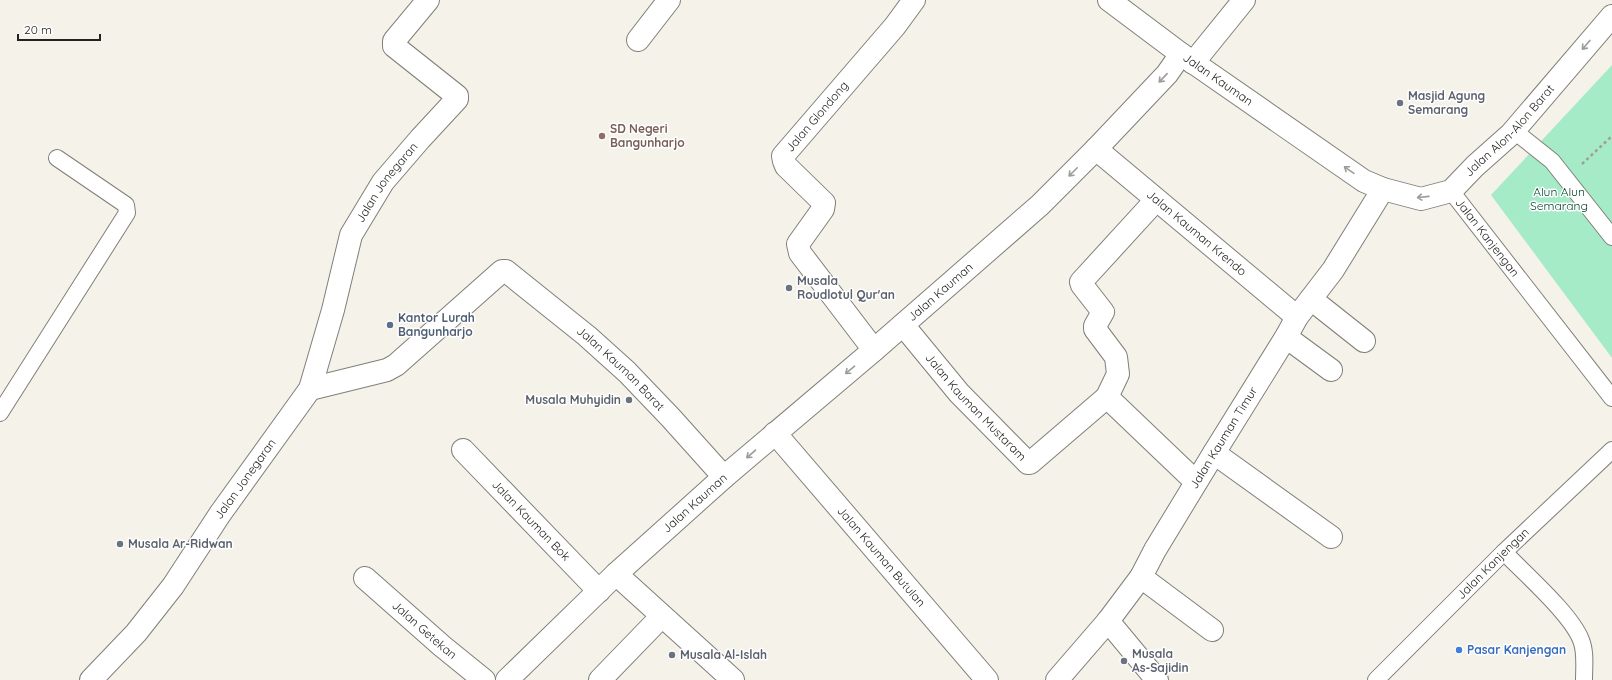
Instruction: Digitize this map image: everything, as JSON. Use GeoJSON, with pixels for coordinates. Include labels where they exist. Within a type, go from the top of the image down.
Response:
{"type":"FeatureCollection","features":[{"type":"Feature","properties":{"kind":"street","name":"Jalan Jonegaran"},"geometry":{"type":"LineString","coordinates":[[92,680],[136,632],[173,586],[220,514],[310,390],[333,310],[351,235],[383,182],[457,99],[457,96],[394,46],[393,43],[428,0]]}},
{"type":"Feature","properties":{"kind":"street"},"geometry":{"type":"LineString","coordinates":[[638,40],[669,0]]}},
{"type":"Feature","properties":{"kind":"street","name":"Jalan Glondong"},"geometry":{"type":"LineString","coordinates":[[874,350],[800,253],[798,244],[823,209],[824,202],[786,166],[783,156],[895,26],[914,0]]}},
{"type":"Feature","properties":{"kind":"street"},"geometry":{"type":"LineString","coordinates":[[1109,0],[1187,59],[1244,0]]}},
{"type":"Feature","properties":{"kind":"street","name":"Jalan Alon-Alon Barat"},"geometry":{"type":"LineString","coordinates":[[1451,191],[1513,130],[1612,16]]}},
{"type":"Feature","properties":{"kind":"street","name":"Jalan Kauman"},"geometry":{"type":"LineString","coordinates":[[507,680],[616,574],[775,433],[874,350],[1040,205],[1096,149],[1167,74],[1187,59],[1364,181],[1383,189]]}},
{"type":"Feature","properties":{"kind":"street","name":"Jalan Kauman Krendo"},"geometry":{"type":"LineString","coordinates":[[1096,149],[1297,317]]}},
{"type":"Feature","properties":{"kind":"street"},"geometry":{"type":"LineString","coordinates":[[1383,189],[1421,199],[1451,191]]}},
{"type":"Feature","properties":{"kind":"street","name":"Jalan Kauman Timur"},"geometry":{"type":"LineString","coordinates":[[1057,680],[1108,622],[1141,577],[1196,482],[1297,317],[1333,270],[1383,189]]}},
{"type":"Feature","properties":{"kind":"street"},"geometry":{"type":"LineString","coordinates":[[1156,200],[1081,282],[1082,286],[1103,312],[1095,326],[1095,329],[1116,357],[1118,374],[1107,397],[1196,482]]}},
{"type":"Feature","properties":{"kind":"street","name":"Jalan Kauman Barat"},"geometry":{"type":"LineString","coordinates":[[310,390],[387,370],[396,365],[502,271],[506,271],[587,336],[627,372],[671,418],[724,478]]}},
{"type":"Feature","properties":{"kind":"street"},"geometry":{"type":"LineString","coordinates":[[1311,299],[1364,341]]}},
{"type":"Feature","properties":{"kind":"street","name":"Jalan Kauman Mustaram"},"geometry":{"type":"LineString","coordinates":[[903,325],[959,393],[1029,463],[1107,397]]}},
{"type":"Feature","properties":{"kind":"street"},"geometry":{"type":"LineString","coordinates":[[1286,337],[1331,370]]}},
{"type":"Feature","properties":{"kind":"street","name":"Jalan Kauman Butulan"},"geometry":{"type":"LineString","coordinates":[[775,433],[987,680]]}},
{"type":"Feature","properties":{"kind":"street","name":"Jalan Kauman Bok"},"geometry":{"type":"LineString","coordinates":[[463,450],[599,591]]}},
{"type":"Feature","properties":{"kind":"street"},"geometry":{"type":"LineString","coordinates":[[1214,453],[1331,536]]}},
{"type":"Feature","properties":{"kind":"street"},"geometry":{"type":"LineString","coordinates":[[616,574],[733,680]]}},
{"type":"Feature","properties":{"kind":"street"},"geometry":{"type":"LineString","coordinates":[[1141,577],[1212,630]]}},
{"type":"Feature","properties":{"kind":"street","name":"Jalan Getekan"},"geometry":{"type":"LineString","coordinates":[[366,578],[442,646],[484,680]]}},
{"type":"Feature","properties":{"kind":"street"},"geometry":{"type":"LineString","coordinates":[[600,680],[662,616]]}},
{"type":"Feature","properties":{"kind":"street"},"geometry":{"type":"LineString","coordinates":[[1108,622],[1157,680]]}},
{"type":"Feature","properties":{"kind":"lane"},"geometry":{"type":"LineString","coordinates":[[1513,130],[1552,162],[1612,237]]}},
{"type":"Feature","properties":{"kind":"lane"},"geometry":{"type":"LineString","coordinates":[[0,413],[127,214],[126,205],[57,158]]}},
{"type":"Feature","properties":{"kind":"lane","name":"Jalan Kanjengan"},"geometry":{"type":"LineString","coordinates":[[1451,191],[1612,398]]}},
{"type":"Feature","properties":{"kind":"lane","name":"Jalan Kanjengan"},"geometry":{"type":"LineString","coordinates":[[1376,680],[1504,552],[1610,457]]}},
{"type":"Feature","properties":{"kind":"lane"},"geometry":{"type":"LineString","coordinates":[[1504,552],[1576,629],[1582,641],[1584,654],[1584,680]]}},
{"type":"Feature","properties":{"kind":"path"},"geometry":{"type":"LineString","coordinates":[[1565,180],[1612,136]]}},
{"type":"Feature","properties":{"kind":"green space","name":"Alun Alun Semarang"},"geometry":{"type":"Polygon","coordinates":[[[1612,65],[1612,358],[1491,195],[1612,65]]]}},
{"type":"Feature","properties":{"kind":"place","name":"Masjid Agung Semarang"},"geometry":{"type":"Point","coordinates":[1400,103]}},
{"type":"Feature","properties":{"kind":"place","name":"SD Negeri Bangunharjo"},"geometry":{"type":"Point","coordinates":[602,136]}},
{"type":"Feature","properties":{"kind":"place","name":"Musala Roudlotul Qur'an"},"geometry":{"type":"Point","coordinates":[789,288]}},
{"type":"Feature","properties":{"kind":"place","name":"Kantor Lurah Bangunharjo"},"geometry":{"type":"Point","coordinates":[390,325]}},
{"type":"Feature","properties":{"kind":"place","name":"Musala Muhyidin"},"geometry":{"type":"Point","coordinates":[629,400]}},
{"type":"Feature","properties":{"kind":"place","name":"Musala Ar-Ridwan"},"geometry":{"type":"Point","coordinates":[120,544]}},
{"type":"Feature","properties":{"kind":"place","name":"Pasar Kanjengan"},"geometry":{"type":"Point","coordinates":[1459,650]}},
{"type":"Feature","properties":{"kind":"place","name":"Musala Al-Islah"},"geometry":{"type":"Point","coordinates":[672,655]}},
{"type":"Feature","properties":{"kind":"place","name":"Musala As-Sajidin"},"geometry":{"type":"Point","coordinates":[1124,661]}}]}
